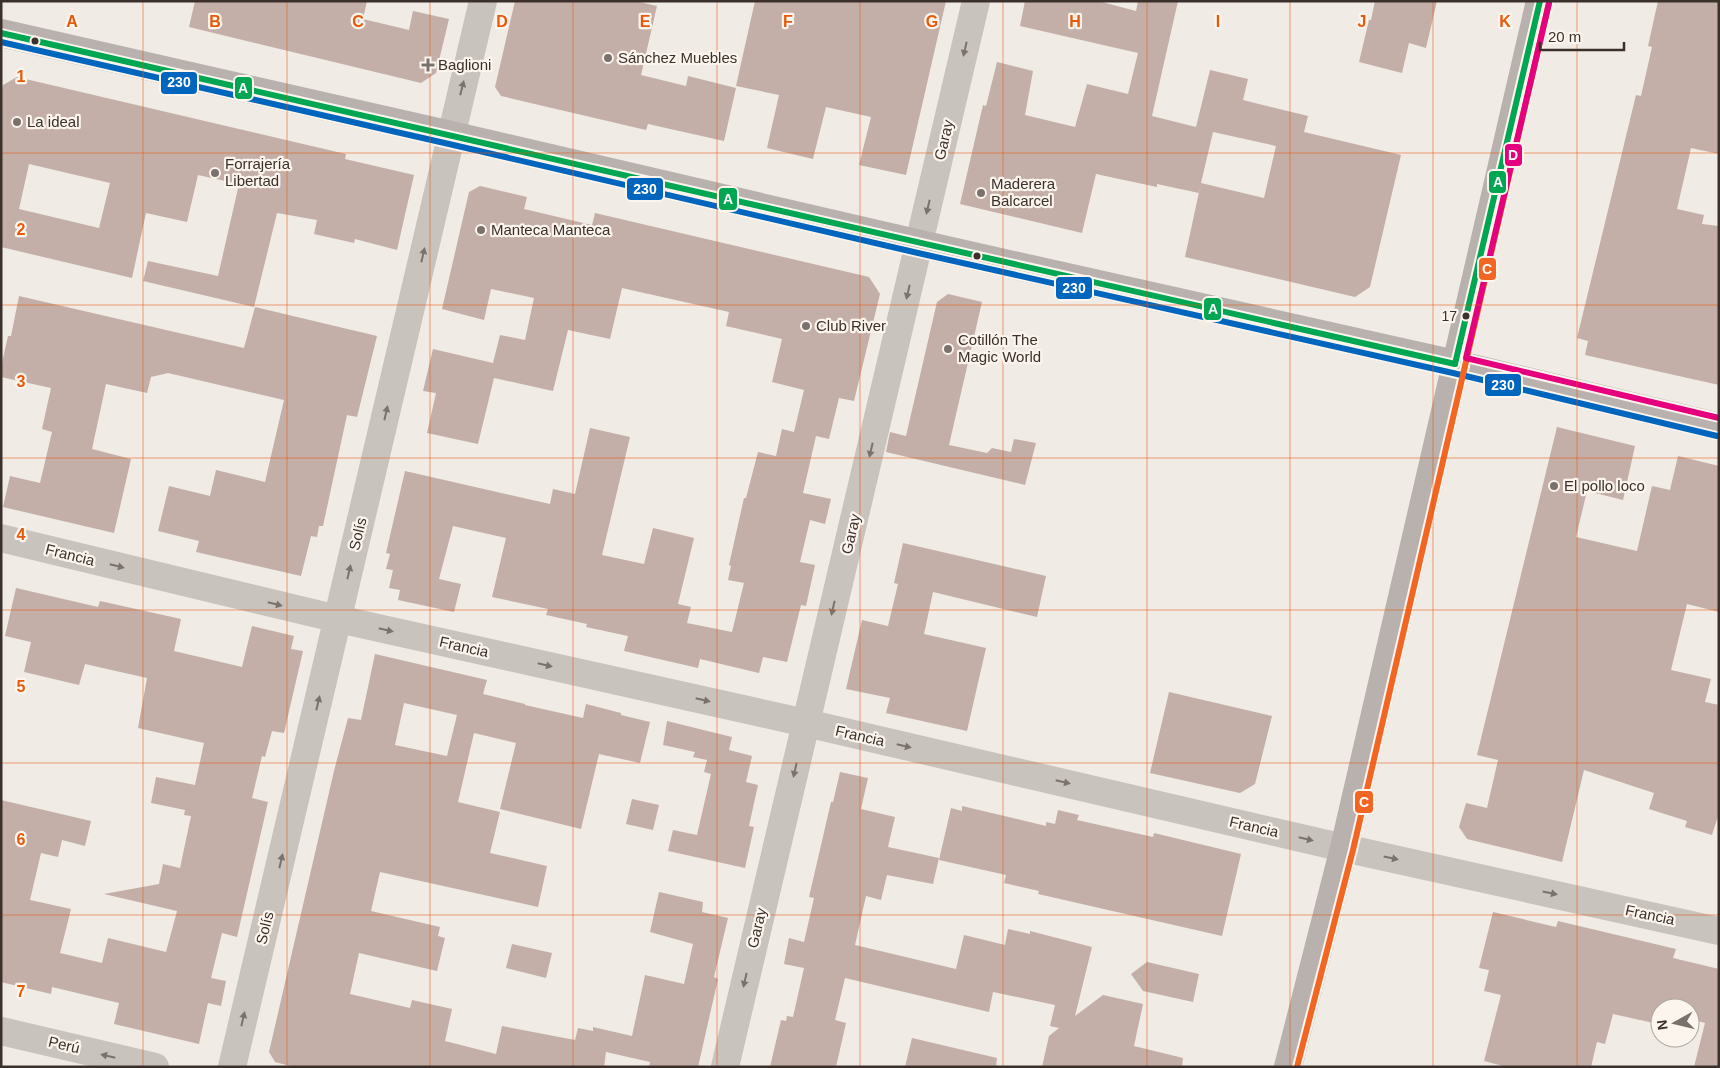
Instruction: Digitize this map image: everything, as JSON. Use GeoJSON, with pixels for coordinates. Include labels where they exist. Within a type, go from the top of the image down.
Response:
{"type":"FeatureCollection","features":[{"type":"Feature","properties":{"kind":"main road"},"geometry":{"type":"LineString","coordinates":[[1288,1067],[1344,848],[1540,1]]}},
{"type":"Feature","properties":{"kind":"main road"},"geometry":{"type":"LineString","coordinates":[[1,33],[920,244],[1455,364],[1719,427]]}},
{"type":"Feature","properties":{"kind":"street","name":"Solís"},"geometry":{"type":"LineString","coordinates":[[232,1067],[483,1]]}},
{"type":"Feature","properties":{"kind":"street","name":"Garay"},"geometry":{"type":"LineString","coordinates":[[725,1067],[976,1]]}},
{"type":"Feature","properties":{"kind":"street","name":"Francia"},"geometry":{"type":"LineString","coordinates":[[1,538],[338,619],[806,723],[1344,848],[1719,931]]}},
{"type":"Feature","properties":{"kind":"street","name":"Perú"},"geometry":{"type":"LineString","coordinates":[[1,1031],[156,1067]]}},
{"type":"Feature","properties":{"kind":"building"},"geometry":{"type":"Polygon","coordinates":[[[195,1],[367,1],[363,19],[409,30],[413,11],[449,19],[436,73],[421,83],[189,27],[195,1]]]}},
{"type":"Feature","properties":{"kind":"building"},"geometry":{"type":"Polygon","coordinates":[[[515,1],[635,1],[657,6],[641,75],[686,86],[688,76],[736,88],[724,141],[648,124],[646,130],[501,96],[495,87],[515,1]]]}},
{"type":"Feature","properties":{"kind":"building"},"geometry":{"type":"Polygon","coordinates":[[[755,1],[946,1],[906,175],[859,165],[871,117],[826,107],[813,159],[767,148],[779,95],[736,86],[755,1]]]}},
{"type":"Feature","properties":{"kind":"building"},"geometry":{"type":"Polygon","coordinates":[[[1025,1],[1098,1],[1136,11],[1138,1],[1178,1],[1152,116],[1196,127],[1210,70],[1248,79],[1243,100],[1308,116],[1304,132],[1401,155],[1370,287],[1355,297],[1185,257],[1199,193],[1157,184],[1157,187],[1096,174],[1082,233],[960,204],[983,105],[986,106],[997,62],[1033,71],[1025,115],[1075,127],[1087,84],[1128,94],[1138,53],[1020,26],[1025,1]],[[1213,132],[1201,183],[1264,198],[1276,146],[1213,132]]]}},
{"type":"Feature","properties":{"kind":"building"},"geometry":{"type":"Polygon","coordinates":[[[1375,1],[1437,1],[1426,48],[1409,43],[1402,73],[1359,62],[1375,1]]]}},
{"type":"Feature","properties":{"kind":"building"},"geometry":{"type":"Polygon","coordinates":[[[1658,1],[1719,1],[1719,154],[1691,148],[1677,209],[1704,215],[1702,224],[1719,226],[1719,385],[1585,355],[1588,341],[1577,338],[1636,95],[1641,96],[1652,47],[1648,46],[1658,1]]]}},
{"type":"Feature","properties":{"kind":"building"},"geometry":{"type":"Polygon","coordinates":[[[17,77],[346,154],[345,159],[414,175],[397,250],[355,239],[354,243],[314,234],[317,220],[277,213],[254,307],[143,281],[148,261],[218,276],[239,184],[198,175],[187,222],[146,213],[132,278],[1,247],[1,94],[3,85],[17,77]],[[29,164],[19,209],[99,228],[110,183],[29,164]]]}},
{"type":"Feature","properties":{"kind":"building"},"geometry":{"type":"Polygon","coordinates":[[[480,186],[527,197],[524,209],[592,225],[595,213],[869,277],[880,294],[854,401],[839,398],[829,439],[816,436],[803,493],[831,499],[825,524],[810,520],[800,562],[815,565],[806,606],[801,605],[787,662],[763,657],[759,673],[700,659],[698,668],[624,651],[628,636],[586,627],[587,624],[546,615],[548,609],[492,597],[506,538],[453,526],[439,579],[461,584],[454,612],[398,600],[400,590],[389,588],[393,570],[386,569],[390,554],[386,553],[405,471],[550,504],[553,489],[575,494],[590,428],[630,437],[602,555],[644,564],[653,528],[694,538],[678,604],[691,607],[687,623],[732,632],[744,583],[728,580],[731,566],[729,565],[744,498],[746,498],[758,452],[776,456],[782,429],[794,432],[804,390],[772,382],[782,339],[726,326],[729,312],[622,288],[610,339],[568,330],[553,391],[494,378],[478,444],[427,433],[436,393],[423,391],[433,349],[493,363],[500,335],[525,340],[534,298],[491,289],[484,320],[442,309],[469,192],[480,186]]]}},
{"type":"Feature","properties":{"kind":"building"},"geometry":{"type":"Polygon","coordinates":[[[948,294],[982,302],[949,445],[987,453],[992,448],[1011,452],[1014,439],[1036,443],[1025,485],[886,452],[890,432],[906,436],[937,302],[948,294]]]}},
{"type":"Feature","properties":{"kind":"building"},"geometry":{"type":"Polygon","coordinates":[[[19,296],[244,348],[255,307],[377,336],[357,417],[347,415],[323,526],[319,526],[317,537],[311,536],[301,576],[196,552],[199,541],[158,531],[169,486],[210,496],[216,470],[265,482],[284,400],[168,373],[151,377],[147,393],[106,384],[92,449],[131,459],[114,533],[3,507],[10,476],[40,483],[52,432],[42,429],[51,388],[1,377],[1,367],[8,336],[11,336],[19,296]]]}},
{"type":"Feature","properties":{"kind":"building"},"geometry":{"type":"Polygon","coordinates":[[[1557,427],[1635,446],[1623,500],[1587,491],[1576,537],[1637,551],[1652,486],[1670,490],[1678,456],[1719,466],[1719,612],[1687,604],[1671,670],[1711,679],[1705,702],[1719,705],[1719,813],[1712,835],[1685,827],[1687,821],[1649,809],[1654,793],[1584,770],[1562,862],[1467,839],[1459,827],[1466,803],[1487,808],[1498,760],[1477,755],[1557,427]]]}},
{"type":"Feature","properties":{"kind":"building"},"geometry":{"type":"Polygon","coordinates":[[[903,543],[1046,576],[1037,617],[933,592],[924,634],[986,648],[967,731],[886,713],[890,698],[846,689],[862,620],[888,626],[898,584],[894,583],[903,543]]]}},
{"type":"Feature","properties":{"kind":"building"},"geometry":{"type":"Polygon","coordinates":[[[16,588],[98,607],[100,601],[181,619],[174,651],[242,667],[252,626],[294,636],[291,649],[303,651],[284,733],[272,731],[265,757],[262,756],[252,798],[268,802],[237,937],[222,933],[211,978],[226,981],[221,1006],[208,1003],[199,1044],[114,1024],[119,1003],[52,987],[51,994],[1,982],[1,800],[91,821],[85,846],[62,840],[58,857],[41,853],[30,900],[71,909],[60,953],[102,963],[108,938],[166,952],[177,911],[104,894],[159,884],[163,864],[180,868],[191,816],[184,815],[185,810],[151,803],[156,777],[195,785],[204,743],[138,728],[147,678],[85,664],[79,685],[24,672],[31,642],[5,636],[16,588]]]}},
{"type":"Feature","properties":{"kind":"building"},"geometry":{"type":"Polygon","coordinates":[[[375,654],[487,680],[483,694],[525,705],[583,718],[586,704],[650,722],[640,763],[599,754],[581,829],[500,809],[516,743],[474,733],[458,802],[500,812],[490,853],[547,866],[538,907],[380,872],[371,911],[440,927],[438,936],[445,938],[437,971],[359,953],[350,994],[410,1008],[412,1000],[452,1009],[445,1041],[496,1054],[502,1026],[575,1040],[578,1028],[593,1031],[593,1027],[632,1036],[645,975],[684,984],[693,944],[650,932],[659,892],[703,902],[702,912],[728,918],[714,977],[718,979],[698,1067],[649,1067],[650,1062],[606,1052],[604,1067],[294,1067],[275,1062],[269,1052],[334,771],[348,718],[361,720],[375,654]],[[404,703],[395,745],[447,756],[457,715],[404,703]]]}},
{"type":"Feature","properties":{"kind":"building"},"geometry":{"type":"Polygon","coordinates":[[[1169,692],[1272,716],[1255,784],[1240,793],[1150,773],[1169,692]]]}},
{"type":"Feature","properties":{"kind":"building"},"geometry":{"type":"Polygon","coordinates":[[[667,721],[732,737],[729,750],[752,756],[746,782],[758,785],[749,826],[754,827],[745,868],[668,851],[673,830],[697,835],[711,774],[704,772],[707,760],[693,757],[695,752],[663,745],[667,721]]]}},
{"type":"Feature","properties":{"kind":"building"},"geometry":{"type":"Polygon","coordinates":[[[840,772],[868,778],[861,809],[895,817],[888,847],[939,858],[933,884],[887,875],[881,900],[866,896],[855,945],[956,969],[964,935],[1005,945],[1008,929],[1030,934],[1030,931],[1092,947],[1075,1016],[1103,995],[1143,1004],[1134,1046],[1183,1058],[1182,1067],[1042,1067],[1049,1036],[1059,1028],[1050,1026],[1055,1005],[993,992],[989,1012],[845,978],[835,1020],[846,1023],[836,1067],[770,1067],[781,1020],[786,1021],[787,1016],[793,1017],[804,968],[784,964],[789,938],[804,942],[814,898],[809,897],[831,802],[833,802],[840,772]]]}},
{"type":"Feature","properties":{"kind":"building"},"geometry":{"type":"Polygon","coordinates":[[[632,799],[659,805],[653,830],[626,824],[632,799]]]}},
{"type":"Feature","properties":{"kind":"building"},"geometry":{"type":"Polygon","coordinates":[[[962,806],[1046,826],[1046,822],[1055,824],[1058,810],[1079,815],[1077,820],[1153,837],[1154,833],[1241,854],[1222,936],[1038,894],[1039,891],[1004,883],[1006,875],[939,860],[951,808],[962,811],[962,806]]]}},
{"type":"Feature","properties":{"kind":"building"},"geometry":{"type":"Polygon","coordinates":[[[1493,912],[1556,927],[1558,921],[1676,949],[1673,958],[1719,969],[1719,1067],[1694,1067],[1705,1023],[1700,1022],[1700,998],[1650,998],[1650,1022],[1613,1014],[1605,1044],[1597,1042],[1591,1067],[1507,1067],[1484,1061],[1501,995],[1484,991],[1489,970],[1479,968],[1493,912]]]}},
{"type":"Feature","properties":{"kind":"building"},"geometry":{"type":"Polygon","coordinates":[[[512,944],[552,953],[546,978],[506,968],[512,944]]]}},
{"type":"Feature","properties":{"kind":"building"},"geometry":{"type":"Polygon","coordinates":[[[1147,962],[1199,974],[1193,1002],[1143,991],[1131,974],[1147,962]]]}},
{"type":"Feature","properties":{"kind":"building"},"geometry":{"type":"Polygon","coordinates":[[[912,1038],[997,1058],[996,1067],[905,1067],[912,1038]]]}},
{"type":"Feature","properties":{"kind":"transit line","name":"A"},"geometry":{"type":"LineString","coordinates":[[1455,364],[1540,1]]}},
{"type":"Feature","properties":{"kind":"transit line","name":"C"},"geometry":{"type":"LineString","coordinates":[[1297,1067],[1353,850],[1549,3]]}},
{"type":"Feature","properties":{"kind":"transit line","name":"D"},"geometry":{"type":"LineString","coordinates":[[1549,3],[1466,358],[1719,418]]}},
{"type":"Feature","properties":{"kind":"transit line","name":"A"},"geometry":{"type":"LineString","coordinates":[[1,33],[1455,364]]}},
{"type":"Feature","properties":{"kind":"transit line","name":"230"},"geometry":{"type":"LineString","coordinates":[[1,42],[918,253],[1453,373],[1717,436]]}},
{"type":"Feature","properties":{"kind":"place","name":"Sánchez Muebles"},"geometry":{"type":"Point","coordinates":[608,58]}},
{"type":"Feature","properties":{"kind":"place","name":"Baglioni"},"geometry":{"type":"Point","coordinates":[428,65]}},
{"type":"Feature","properties":{"kind":"place","name":"La ideal"},"geometry":{"type":"Point","coordinates":[17,122]}},
{"type":"Feature","properties":{"kind":"place","name":"Forrajería Libertad"},"geometry":{"type":"Point","coordinates":[215,173]}},
{"type":"Feature","properties":{"kind":"place","name":"Maderera Balcarcel"},"geometry":{"type":"Point","coordinates":[981,193]}},
{"type":"Feature","properties":{"kind":"place","name":"Manteca Manteca"},"geometry":{"type":"Point","coordinates":[481,230]}},
{"type":"Feature","properties":{"kind":"place","name":"17"},"geometry":{"type":"Point","coordinates":[1466,316]}},
{"type":"Feature","properties":{"kind":"place","name":"Club River"},"geometry":{"type":"Point","coordinates":[806,326]}},
{"type":"Feature","properties":{"kind":"place","name":"Cotillón The Magic World"},"geometry":{"type":"Point","coordinates":[948,349]}},
{"type":"Feature","properties":{"kind":"place","name":"El pollo loco"},"geometry":{"type":"Point","coordinates":[1554,486]}}]}
